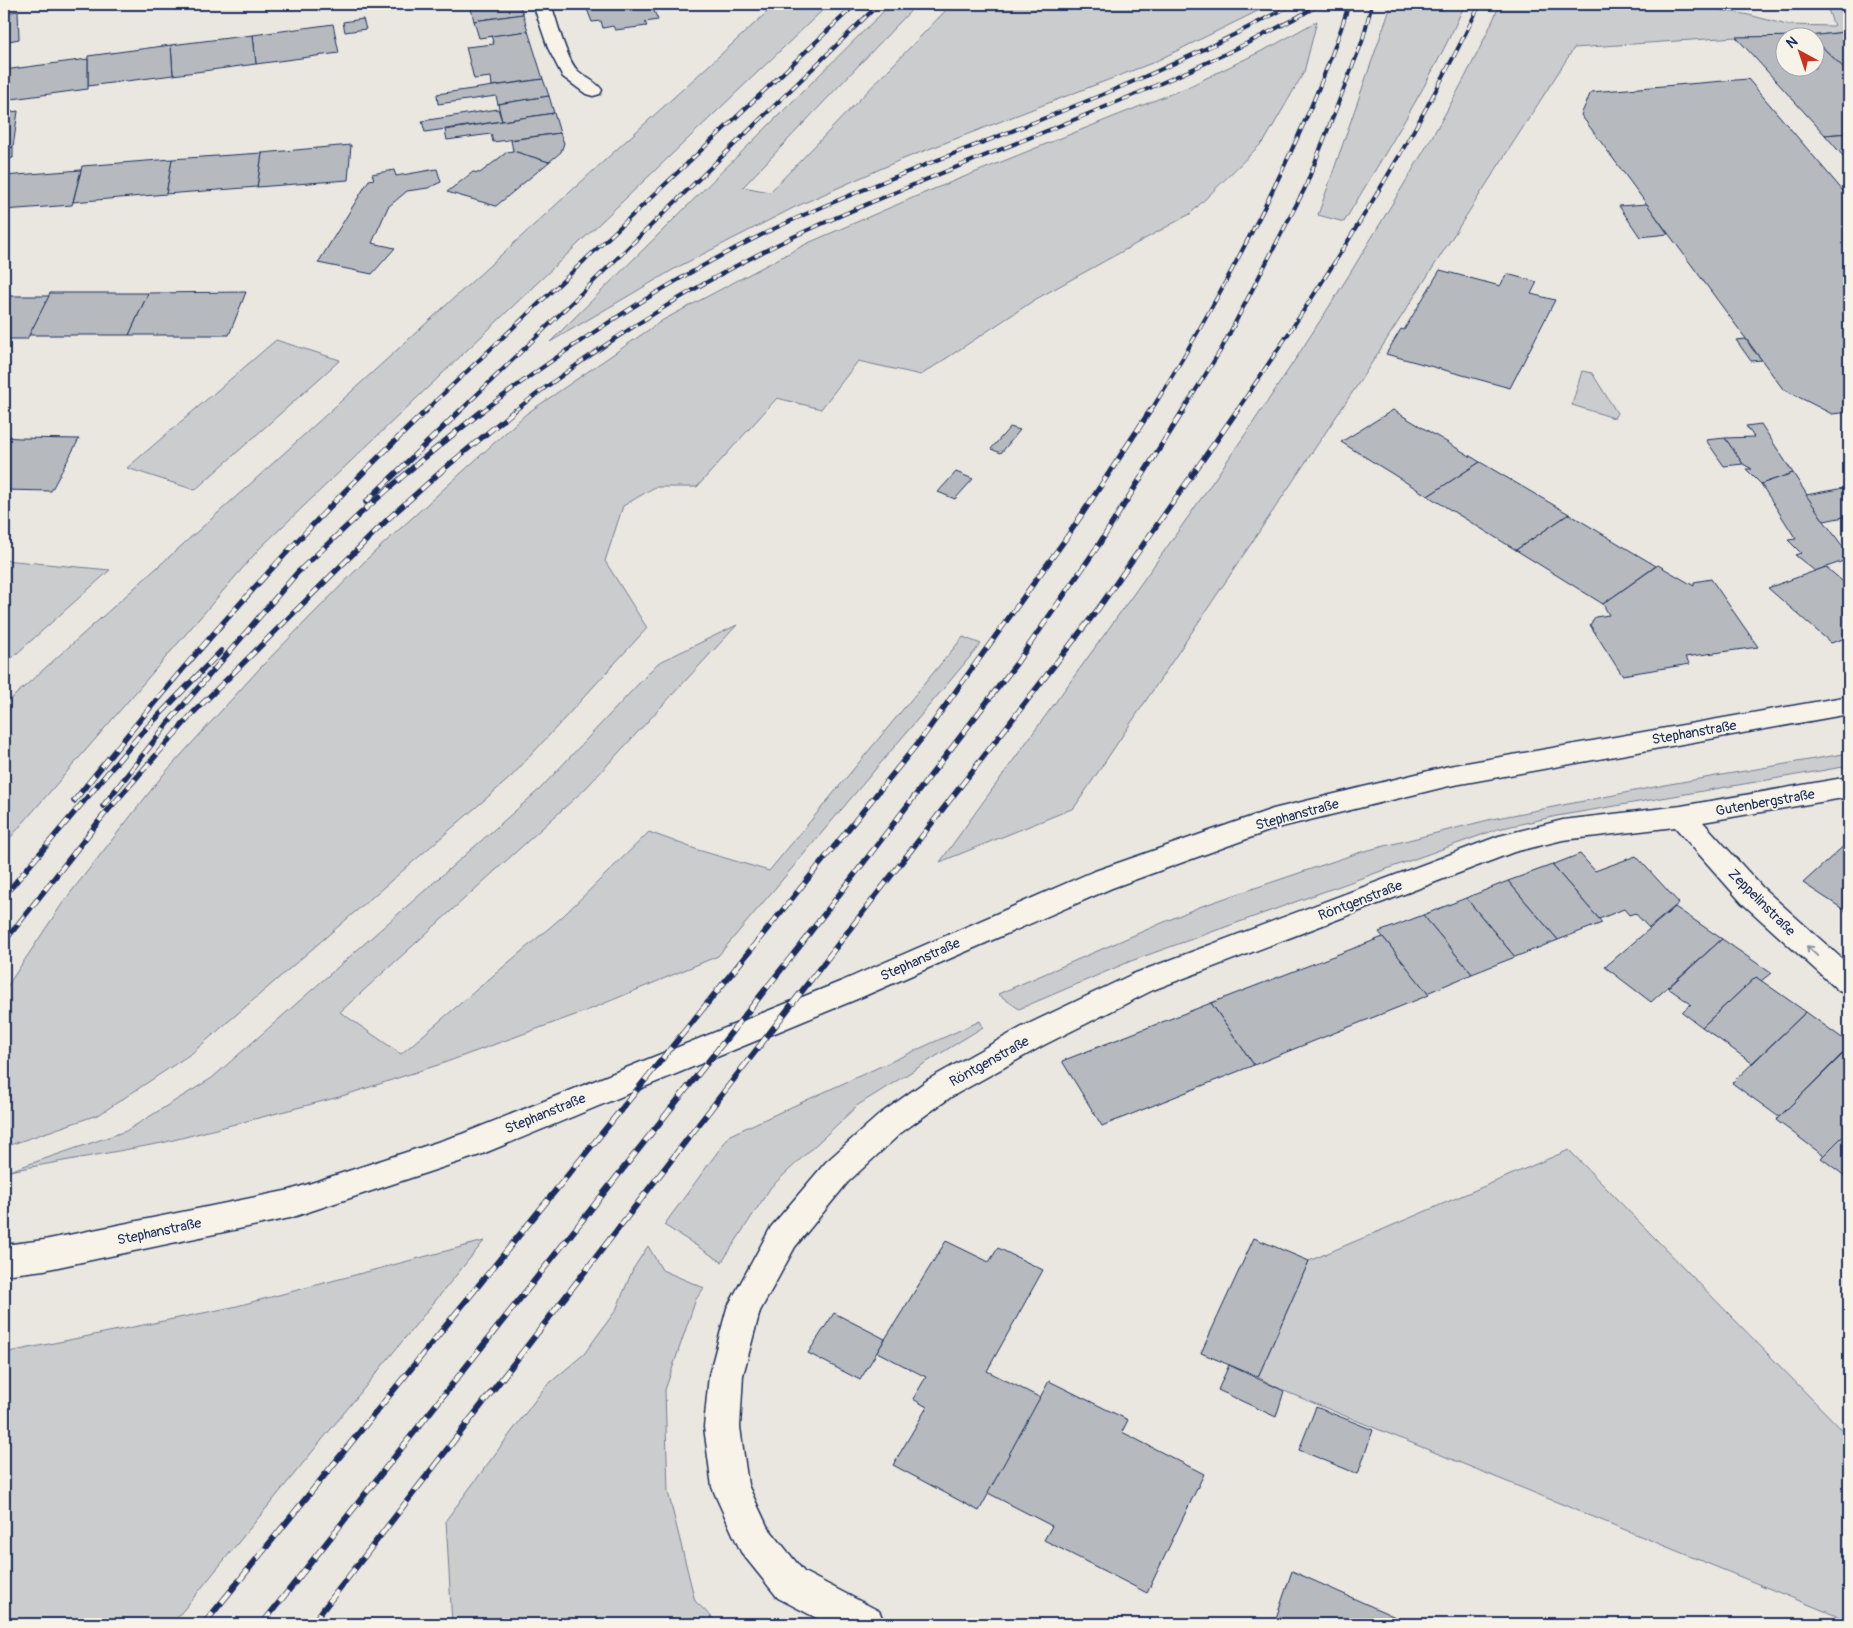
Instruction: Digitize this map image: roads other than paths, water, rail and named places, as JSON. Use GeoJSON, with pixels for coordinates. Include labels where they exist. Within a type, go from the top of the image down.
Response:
{"type":"FeatureCollection","features":[{"type":"Feature","properties":{"kind":"street"},"geometry":{"type":"LineString","coordinates":[[542,4],[569,73],[593,90]]}},
{"type":"Feature","properties":{"kind":"street","name":"Stephanstraße"},"geometry":{"type":"LineString","coordinates":[[4,1260],[53,1253],[290,1204],[469,1145],[852,989],[1102,880],[1273,819],[1449,776],[1849,705]]}},
{"type":"Feature","properties":{"kind":"street","name":"Gutenbergstraße"},"geometry":{"type":"LineString","coordinates":[[1681,816],[1849,787]]}},
{"type":"Feature","properties":{"kind":"street","name":"Zeppelinstraße"},"geometry":{"type":"LineString","coordinates":[[1681,816],[1752,895],[1849,983]]}},
{"type":"Feature","properties":{"kind":"street","name":"Röntgenstraße"},"geometry":{"type":"LineString","coordinates":[[866,1624],[791,1585],[754,1539],[730,1488],[722,1427],[726,1375],[744,1308],[783,1237],[837,1172],[891,1123],[940,1088],[1034,1036],[1144,982],[1508,844],[1563,830],[1681,816]]}},
{"type":"Feature","properties":{"kind":"railway"},"geometry":{"type":"LineString","coordinates":[[424,412],[856,4]]}},
{"type":"Feature","properties":{"kind":"railway"},"geometry":{"type":"LineString","coordinates":[[459,412],[879,4]]}},
{"type":"Feature","properties":{"kind":"railway"},"geometry":{"type":"LineString","coordinates":[[481,412],[556,358],[633,307],[713,260],[755,238],[875,185],[1134,81],[1204,50],[1293,4]]}},
{"type":"Feature","properties":{"kind":"railway"},"geometry":{"type":"LineString","coordinates":[[513,412],[649,316],[757,255],[861,207],[1193,69],[1258,38],[1321,4]]}},
{"type":"Feature","properties":{"kind":"railway"},"geometry":{"type":"LineString","coordinates":[[1150,412],[1209,312],[1275,185],[1321,83],[1349,4]]}},
{"type":"Feature","properties":{"kind":"railway"},"geometry":{"type":"LineString","coordinates":[[1182,412],[1222,348],[1305,188],[1362,42],[1372,4]]}},
{"type":"Feature","properties":{"kind":"railway"},"geometry":{"type":"LineString","coordinates":[[1236,412],[1366,213],[1425,110],[1480,4]]}},
{"type":"Feature","properties":{"kind":"railway"},"geometry":{"type":"LineString","coordinates":[[74,801],[157,699],[243,600],[333,504],[426,411]]}},
{"type":"Feature","properties":{"kind":"railway"},"geometry":{"type":"LineString","coordinates":[[366,502],[460,411]]}},
{"type":"Feature","properties":{"kind":"railway"},"geometry":{"type":"LineString","coordinates":[[103,806],[169,722],[297,573],[362,512],[482,411]]}},
{"type":"Feature","properties":{"kind":"railway"},"geometry":{"type":"LineString","coordinates":[[4,942],[103,816],[193,713],[389,518],[445,468],[514,411]]}},
{"type":"Feature","properties":{"kind":"railway"},"geometry":{"type":"LineString","coordinates":[[756,943],[922,738],[1067,537],[1150,411]]}},
{"type":"Feature","properties":{"kind":"railway"},"geometry":{"type":"LineString","coordinates":[[802,943],[1016,664],[1098,546],[1183,411]]}},
{"type":"Feature","properties":{"kind":"railway"},"geometry":{"type":"LineString","coordinates":[[839,943],[1098,609],[1237,411]]}},
{"type":"Feature","properties":{"kind":"railway"},"geometry":{"type":"LineString","coordinates":[[4,896],[138,737],[221,651]]}},
{"type":"Feature","properties":{"kind":"railway"},"geometry":{"type":"LineString","coordinates":[[204,1624],[757,942]]}},
{"type":"Feature","properties":{"kind":"railway"},"geometry":{"type":"LineString","coordinates":[[262,1624],[803,942]]}},
{"type":"Feature","properties":{"kind":"railway"},"geometry":{"type":"LineString","coordinates":[[312,1624],[840,942]]}}]}
